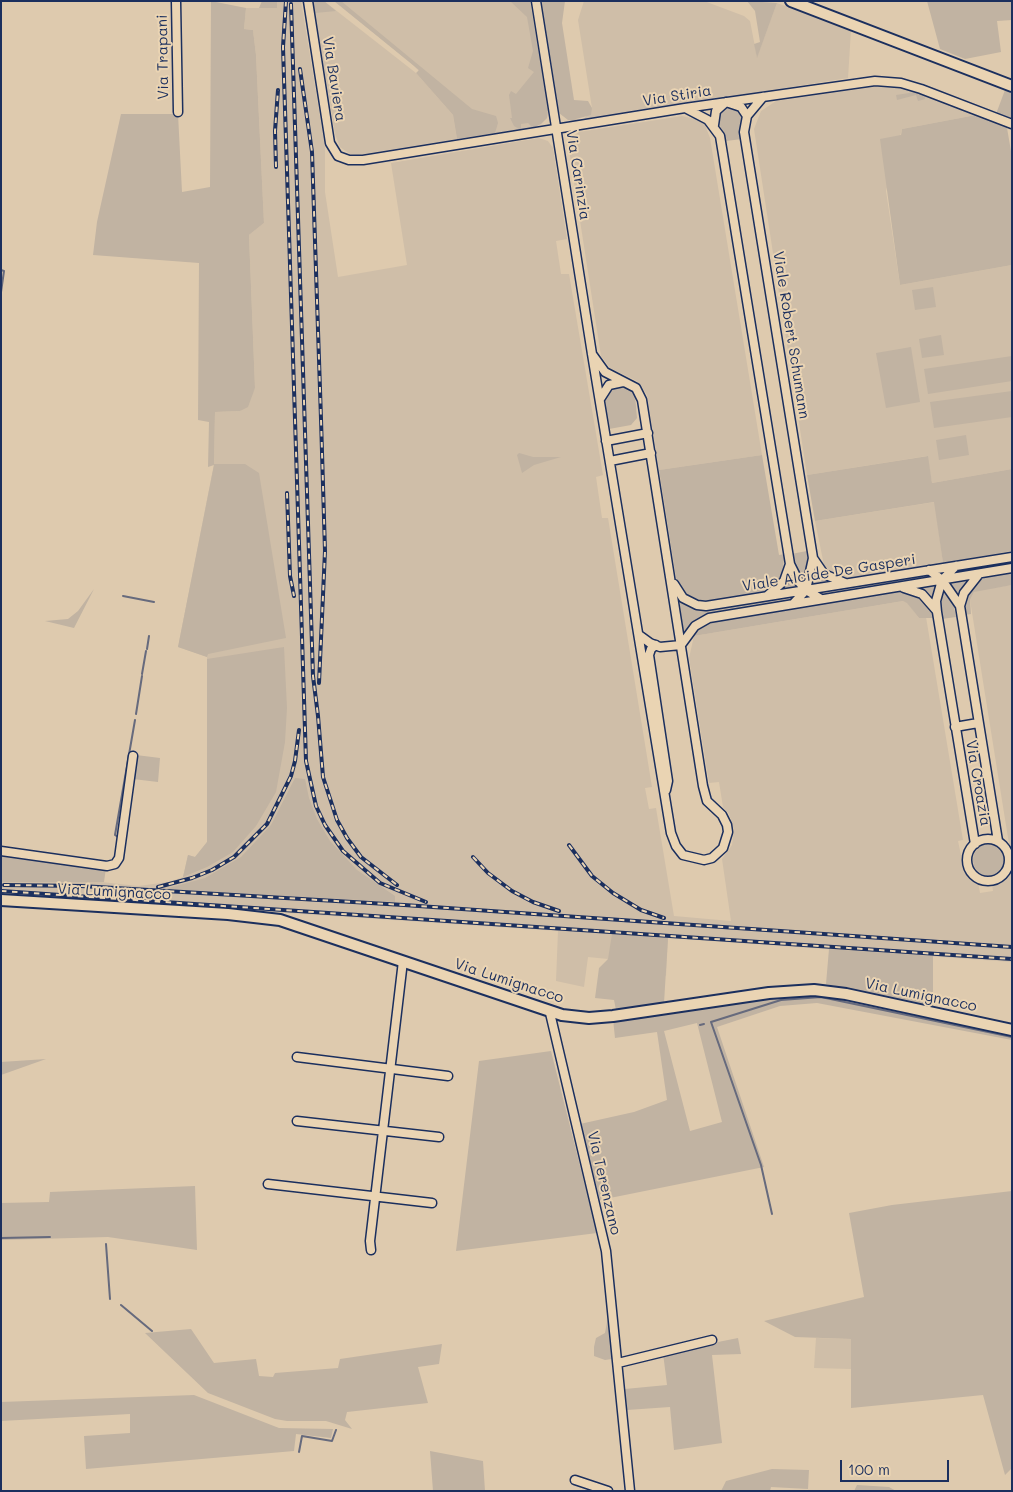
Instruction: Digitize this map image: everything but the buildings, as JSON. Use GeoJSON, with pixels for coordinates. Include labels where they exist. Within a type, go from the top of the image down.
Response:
{"type":"FeatureCollection","features":[{"type":"Feature","properties":{"kind":"main road"},"geometry":{"type":"LineString","coordinates":[[791,1],[1012,86]]}},
{"type":"Feature","properties":{"kind":"main road","name":"Via Lumignacco"},"geometry":{"type":"LineString","coordinates":[[1,900],[270,918],[305,926],[550,1012],[576,1017],[605,1017],[769,993],[814,990],[846,994],[1012,1030]]}},
{"type":"Feature","properties":{"kind":"street","name":"Via Trapani"},"geometry":{"type":"LineString","coordinates":[[176,1],[178,112]]}},
{"type":"Feature","properties":{"kind":"street","name":"Via Baviera"},"geometry":{"type":"LineString","coordinates":[[308,1],[330,139],[334,151],[340,158]]}},
{"type":"Feature","properties":{"kind":"street","name":"Via Carinzia"},"geometry":{"type":"LineString","coordinates":[[536,1],[665,795]]}},
{"type":"Feature","properties":{"kind":"street","name":"Via Stiria"},"geometry":{"type":"LineString","coordinates":[[340,158],[353,161],[363,160],[857,82],[888,81],[921,89],[1012,124]]}},
{"type":"Feature","properties":{"kind":"street"},"geometry":{"type":"LineString","coordinates":[[714,125],[716,111],[726,102],[741,107],[747,116],[763,97]]}},
{"type":"Feature","properties":{"kind":"street"},"geometry":{"type":"LineString","coordinates":[[685,108],[702,116],[714,125],[722,143],[790,564],[799,582],[806,590],[821,598]]}},
{"type":"Feature","properties":{"kind":"street","name":"Viale Robert Schumann"},"geometry":{"type":"LineString","coordinates":[[747,116],[744,126],[745,138],[813,558],[806,590],[794,604]]}},
{"type":"Feature","properties":{"kind":"street"},"geometry":{"type":"LineString","coordinates":[[592,354],[595,362],[605,372],[629,383],[640,393],[648,433],[705,796],[727,825],[726,841],[712,858],[696,860],[678,851],[671,833],[665,795],[668,781],[649,655],[651,649],[656,645]]}},
{"type":"Feature","properties":{"kind":"street"},"geometry":{"type":"LineString","coordinates":[[600,400],[606,388],[613,383],[629,383]]}},
{"type":"Feature","properties":{"kind":"street"},"geometry":{"type":"LineString","coordinates":[[606,441],[648,433]]}},
{"type":"Feature","properties":{"kind":"street"},"geometry":{"type":"LineString","coordinates":[[610,461],[651,453]]}},
{"type":"Feature","properties":{"kind":"street","name":"Viale Alcide De Gasperi"},"geometry":{"type":"LineString","coordinates":[[669,571],[677,591],[683,598],[697,605],[706,606],[1012,557]]}},
{"type":"Feature","properties":{"kind":"street"},"geometry":{"type":"LineString","coordinates":[[813,558],[824,574],[847,584]]}},
{"type":"Feature","properties":{"kind":"street"},"geometry":{"type":"LineString","coordinates":[[764,598],[784,580],[790,564]]}},
{"type":"Feature","properties":{"kind":"street"},"geometry":{"type":"LineString","coordinates":[[942,580],[956,566]]}},
{"type":"Feature","properties":{"kind":"street","name":"Viale Alcide De Gasperi"},"geometry":{"type":"LineString","coordinates":[[681,645],[695,626],[709,618],[1012,568]]}},
{"type":"Feature","properties":{"kind":"street","name":"Via Croazia"},"geometry":{"type":"LineString","coordinates":[[929,570],[942,580],[960,606],[998,842]]}},
{"type":"Feature","properties":{"kind":"street"},"geometry":{"type":"LineString","coordinates":[[960,606],[964,592],[980,573]]}},
{"type":"Feature","properties":{"kind":"street","name":"Via Croazia"},"geometry":{"type":"LineString","coordinates":[[942,580],[936,601],[937,612],[975,844]]}},
{"type":"Feature","properties":{"kind":"street"},"geometry":{"type":"LineString","coordinates":[[898,586],[922,594],[937,612]]}},
{"type":"Feature","properties":{"kind":"street"},"geometry":{"type":"LineString","coordinates":[[639,635],[656,645],[666,647],[681,645]]}},
{"type":"Feature","properties":{"kind":"street","name":"Via Croazia"},"geometry":{"type":"LineString","coordinates":[[955,727],[978,723]]}},
{"type":"Feature","properties":{"kind":"street"},"geometry":{"type":"LineString","coordinates":[[1,851],[107,866],[115,864],[119,858],[134,756]]}},
{"type":"Feature","properties":{"kind":"street","name":"Via Croazia"},"geometry":{"type":"LineString","coordinates":[[986,839],[998,842],[1007,851],[1009,864],[1002,876],[990,881],[978,878],[969,868],[968,855],[975,844],[986,839]]}},
{"type":"Feature","properties":{"kind":"street"},"geometry":{"type":"LineString","coordinates":[[371,1250],[370,1241],[389,1069],[403,961]]}},
{"type":"Feature","properties":{"kind":"street","name":"Via Terenzano"},"geometry":{"type":"LineString","coordinates":[[550,1012],[606,1251],[630,1491]]}},
{"type":"Feature","properties":{"kind":"street"},"geometry":{"type":"LineString","coordinates":[[297,1057],[448,1076]]}},
{"type":"Feature","properties":{"kind":"street"},"geometry":{"type":"LineString","coordinates":[[297,1121],[439,1137]]}},
{"type":"Feature","properties":{"kind":"street"},"geometry":{"type":"LineString","coordinates":[[268,1184],[432,1203]]}},
{"type":"Feature","properties":{"kind":"street"},"geometry":{"type":"LineString","coordinates":[[618,1363],[712,1340]]}},
{"type":"Feature","properties":{"kind":"street"},"geometry":{"type":"LineString","coordinates":[[574,1480],[608,1491]]}},
{"type":"Feature","properties":{"kind":"shaded area"},"geometry":{"type":"Polygon","coordinates":[[[211,1],[246,8],[244,29],[253,30],[256,55],[264,223],[249,235],[255,388],[248,407],[240,411],[215,412],[214,464],[245,464],[259,473],[286,638],[208,654],[207,657],[178,647],[214,465],[208,467],[209,422],[198,420],[199,263],[93,255],[97,222],[121,114],[178,114],[182,192],[210,187],[211,1]]]}},
{"type":"Feature","properties":{"kind":"shaded area"},"geometry":{"type":"Polygon","coordinates":[[[262,1],[277,1],[277,8],[259,8],[262,1]]]}},
{"type":"Feature","properties":{"kind":"shaded area"},"geometry":{"type":"Polygon","coordinates":[[[277,1],[301,1],[325,147],[325,192],[338,277],[407,265],[391,163],[539,138],[548,141],[553,148],[567,239],[556,241],[561,274],[569,274],[603,475],[596,477],[602,518],[608,518],[652,787],[645,788],[649,809],[656,808],[674,916],[731,921],[722,859],[732,845],[734,830],[729,814],[723,807],[719,782],[709,783],[689,658],[694,636],[903,601],[907,602],[919,618],[926,617],[963,840],[958,841],[964,869],[971,879],[978,882],[980,893],[993,891],[992,884],[1004,879],[1012,871],[1012,962],[668,938],[666,976],[606,973],[608,959],[588,957],[584,987],[556,981],[558,931],[1,894],[1,882],[92,881],[138,886],[169,882],[183,877],[188,855],[195,857],[207,842],[207,657],[178,647],[214,464],[215,412],[240,411],[255,388],[249,235],[264,223],[256,55],[253,30],[244,29],[246,8],[277,8],[277,1]]]}},
{"type":"Feature","properties":{"kind":"shaded area"},"geometry":{"type":"Polygon","coordinates":[[[313,1],[324,1],[416,73],[453,115],[457,139],[358,155],[350,154],[340,147],[335,134],[313,1]]]}},
{"type":"Feature","properties":{"kind":"shaded area"},"geometry":{"type":"Polygon","coordinates":[[[313,1],[324,1],[336,11],[315,13],[313,1]]]}},
{"type":"Feature","properties":{"kind":"shaded area"},"geometry":{"type":"Polygon","coordinates":[[[334,1],[530,1],[548,110],[547,118],[533,128],[483,135],[410,62],[334,1]]]}},
{"type":"Feature","properties":{"kind":"shaded area"},"geometry":{"type":"Polygon","coordinates":[[[334,1],[341,1],[472,109],[496,116],[498,123],[495,133],[457,139],[453,115],[416,73],[419,70],[334,1]]]}},
{"type":"Feature","properties":{"kind":"shaded area"},"geometry":{"type":"Polygon","coordinates":[[[510,1],[530,1],[548,110],[547,118],[541,124],[533,128],[528,123],[521,124],[521,130],[514,126],[510,118],[512,118],[509,95],[511,91],[516,94],[534,72],[528,68],[533,51],[527,17],[510,1]]]}},
{"type":"Feature","properties":{"kind":"shaded area"},"geometry":{"type":"Polygon","coordinates":[[[541,1],[565,1],[562,23],[574,100],[588,101],[592,108],[591,115],[576,119],[576,121],[568,120],[559,113],[541,1]]]}},
{"type":"Feature","properties":{"kind":"shaded area"},"geometry":{"type":"Polygon","coordinates":[[[584,1],[704,1],[744,16],[750,21],[757,57],[777,3],[851,30],[848,78],[576,121],[576,119],[584,119],[592,108],[578,20],[584,1]]]}},
{"type":"Feature","properties":{"kind":"shaded area"},"geometry":{"type":"Polygon","coordinates":[[[747,1],[777,3],[757,58],[754,44],[760,42],[755,11],[747,1]]]}},
{"type":"Feature","properties":{"kind":"shaded area"},"geometry":{"type":"Polygon","coordinates":[[[927,1],[1012,1],[1012,20],[997,21],[1001,52],[965,59],[940,49],[927,1]]]}},
{"type":"Feature","properties":{"kind":"shaded area"},"geometry":{"type":"Polygon","coordinates":[[[874,87],[901,88],[916,92],[976,115],[902,129],[886,191],[900,285],[1012,265],[1012,469],[932,483],[927,456],[807,475],[754,129],[761,111],[776,101],[874,87]]]}},
{"type":"Feature","properties":{"kind":"shaded area"},"geometry":{"type":"Polygon","coordinates":[[[1005,90],[1012,92],[1012,119],[996,114],[1005,90]]]}},
{"type":"Feature","properties":{"kind":"shaded area"},"geometry":{"type":"Polygon","coordinates":[[[916,92],[924,95],[925,99],[918,101],[916,95],[897,100],[896,95],[916,92]]]}},
{"type":"Feature","properties":{"kind":"shaded area"},"geometry":{"type":"Polygon","coordinates":[[[727,106],[741,112],[742,139],[726,141],[718,123],[718,115],[727,106]]]}},
{"type":"Feature","properties":{"kind":"shaded area"},"geometry":{"type":"Polygon","coordinates":[[[976,115],[1007,128],[1012,157],[1012,265],[900,285],[880,139],[901,135],[902,129],[976,115]]]}},
{"type":"Feature","properties":{"kind":"shaded area"},"geometry":{"type":"Polygon","coordinates":[[[682,116],[695,119],[705,125],[710,138],[762,455],[659,470],[647,395],[637,381],[610,368],[601,356],[568,143],[573,135],[579,132],[682,116]]]}},
{"type":"Feature","properties":{"kind":"shaded area"},"geometry":{"type":"Polygon","coordinates":[[[933,287],[936,307],[915,310],[912,290],[933,287]]]}},
{"type":"Feature","properties":{"kind":"shaded area"},"geometry":{"type":"Polygon","coordinates":[[[941,335],[944,355],[922,358],[919,339],[941,335]]]}},
{"type":"Feature","properties":{"kind":"shaded area"},"geometry":{"type":"Polygon","coordinates":[[[911,347],[920,402],[886,408],[876,353],[911,347]]]}},
{"type":"Feature","properties":{"kind":"shaded area"},"geometry":{"type":"Polygon","coordinates":[[[1012,356],[1012,381],[928,394],[924,369],[1012,356]]]}},
{"type":"Feature","properties":{"kind":"shaded area"},"geometry":{"type":"Polygon","coordinates":[[[621,386],[629,389],[635,395],[637,418],[631,425],[609,429],[604,398],[611,388],[621,386]]]}},
{"type":"Feature","properties":{"kind":"shaded area"},"geometry":{"type":"Polygon","coordinates":[[[1012,391],[1012,417],[934,428],[930,402],[1012,391]]]}},
{"type":"Feature","properties":{"kind":"shaded area"},"geometry":{"type":"Polygon","coordinates":[[[966,435],[969,455],[939,460],[936,440],[966,435]]]}},
{"type":"Feature","properties":{"kind":"shaded area"},"geometry":{"type":"Polygon","coordinates":[[[519,453],[533,457],[561,457],[534,465],[522,473],[517,455],[519,453]]]}},
{"type":"Feature","properties":{"kind":"shaded area"},"geometry":{"type":"Polygon","coordinates":[[[762,455],[779,555],[785,554],[782,573],[778,581],[765,592],[713,601],[700,600],[686,594],[676,578],[659,470],[762,455]]]}},
{"type":"Feature","properties":{"kind":"shaded area"},"geometry":{"type":"Polygon","coordinates":[[[928,456],[932,483],[1012,469],[1012,551],[943,563],[934,502],[815,521],[807,475],[928,456]]]}},
{"type":"Feature","properties":{"kind":"shaded area"},"geometry":{"type":"Polygon","coordinates":[[[935,502],[943,563],[846,578],[833,574],[824,565],[815,521],[935,502]]]}},
{"type":"Feature","properties":{"kind":"shaded area"},"geometry":{"type":"Polygon","coordinates":[[[807,551],[809,561],[806,576],[802,577],[791,554],[807,551]]]}},
{"type":"Feature","properties":{"kind":"shaded area"},"geometry":{"type":"Polygon","coordinates":[[[1012,561],[1012,565],[953,574],[957,570],[1012,561]]]}},
{"type":"Feature","properties":{"kind":"shaded area"},"geometry":{"type":"Polygon","coordinates":[[[816,569],[823,577],[831,582],[811,585],[816,569]]]}},
{"type":"Feature","properties":{"kind":"shaded area"},"geometry":{"type":"Polygon","coordinates":[[[1012,572],[1012,585],[974,592],[970,600],[971,614],[965,615],[965,604],[969,593],[979,581],[986,577],[1012,572]]]}},
{"type":"Feature","properties":{"kind":"shaded area"},"geometry":{"type":"Polygon","coordinates":[[[790,574],[799,587],[779,590],[787,581],[790,574]]]}},
{"type":"Feature","properties":{"kind":"shaded area"},"geometry":{"type":"Polygon","coordinates":[[[926,574],[933,577],[824,595],[816,592],[926,574]]]}},
{"type":"Feature","properties":{"kind":"shaded area"},"geometry":{"type":"Polygon","coordinates":[[[970,579],[959,597],[950,583],[970,579]]]}},
{"type":"Feature","properties":{"kind":"shaded area"},"geometry":{"type":"Polygon","coordinates":[[[939,585],[934,601],[918,588],[939,585]]]}},
{"type":"Feature","properties":{"kind":"shaded area"},"geometry":{"type":"Polygon","coordinates":[[[1012,585],[1012,846],[1009,844],[970,600],[974,592],[978,590],[1012,585]]]}},
{"type":"Feature","properties":{"kind":"shaded area"},"geometry":{"type":"Polygon","coordinates":[[[94,589],[74,628],[45,621],[68,619],[78,611],[94,589]]]}},
{"type":"Feature","properties":{"kind":"shaded area"},"geometry":{"type":"Polygon","coordinates":[[[896,591],[919,597],[929,607],[934,618],[919,618],[907,603],[903,601],[694,636],[702,627],[715,620],[896,591]]]}},
{"type":"Feature","properties":{"kind":"shaded area"},"geometry":{"type":"Polygon","coordinates":[[[945,591],[953,602],[956,617],[942,619],[941,599],[945,591]]]}},
{"type":"Feature","properties":{"kind":"shaded area"},"geometry":{"type":"Polygon","coordinates":[[[797,595],[791,600],[708,614],[694,623],[684,635],[679,599],[696,608],[709,609],[797,595]]]}},
{"type":"Feature","properties":{"kind":"shaded area"},"geometry":{"type":"Polygon","coordinates":[[[284,647],[287,708],[285,742],[276,792],[256,826],[233,852],[207,867],[183,877],[188,855],[195,857],[207,842],[207,659],[284,647]]]}},
{"type":"Feature","properties":{"kind":"shaded area"},"geometry":{"type":"Polygon","coordinates":[[[136,755],[160,758],[158,782],[133,779],[136,755]]]}},
{"type":"Feature","properties":{"kind":"shaded area"},"geometry":{"type":"Polygon","coordinates":[[[295,778],[305,779],[309,798],[317,819],[330,841],[357,870],[395,896],[395,902],[165,889],[205,878],[241,857],[271,825],[295,778]]]}},
{"type":"Feature","properties":{"kind":"shaded area"},"geometry":{"type":"Polygon","coordinates":[[[989,844],[995,845],[1000,849],[1004,854],[1004,866],[1000,871],[995,875],[989,876],[983,875],[978,871],[974,866],[973,860],[974,854],[978,849],[983,845],[989,844]]]}},
{"type":"Feature","properties":{"kind":"shaded area"},"geometry":{"type":"Polygon","coordinates":[[[1,855],[106,868],[104,882],[1,882],[1,855]]]}},
{"type":"Feature","properties":{"kind":"shaded area"},"geometry":{"type":"Polygon","coordinates":[[[612,934],[668,938],[664,1003],[616,1010],[614,1000],[595,998],[599,968],[608,959],[612,934]]]}},
{"type":"Feature","properties":{"kind":"shaded area"},"geometry":{"type":"Polygon","coordinates":[[[829,949],[933,956],[933,1007],[826,984],[829,949]]]}},
{"type":"Feature","properties":{"kind":"shaded area"},"geometry":{"type":"Polygon","coordinates":[[[824,994],[1012,1034],[1012,1040],[817,1003],[780,1006],[717,1027],[764,1167],[600,1200],[580,1124],[634,1112],[667,1100],[657,1032],[615,1038],[613,1019],[786,996],[824,994]],[[697,1023],[664,1031],[690,1131],[722,1122],[697,1023]]]}},
{"type":"Feature","properties":{"kind":"shaded area"},"geometry":{"type":"Polygon","coordinates":[[[551,1051],[597,1233],[456,1251],[479,1061],[551,1051]]]}},
{"type":"Feature","properties":{"kind":"shaded area"},"geometry":{"type":"Polygon","coordinates":[[[46,1059],[1,1075],[1,1062],[46,1059]]]}},
{"type":"Feature","properties":{"kind":"shaded area"},"geometry":{"type":"Polygon","coordinates":[[[195,1186],[197,1250],[108,1237],[1,1240],[1,1203],[49,1202],[50,1192],[195,1186]]]}},
{"type":"Feature","properties":{"kind":"shaded area"},"geometry":{"type":"Polygon","coordinates":[[[1012,1191],[1012,1468],[1005,1475],[983,1395],[851,1408],[851,1339],[795,1337],[764,1321],[864,1297],[849,1213],[892,1205],[1012,1191]]]}},
{"type":"Feature","properties":{"kind":"shaded area"},"geometry":{"type":"Polygon","coordinates":[[[608,1317],[612,1359],[605,1360],[594,1356],[594,1347],[596,1338],[605,1333],[608,1317]]]}},
{"type":"Feature","properties":{"kind":"shaded area"},"geometry":{"type":"Polygon","coordinates":[[[191,1329],[214,1363],[256,1359],[259,1376],[273,1377],[275,1373],[338,1368],[340,1359],[442,1344],[439,1364],[418,1367],[428,1403],[347,1412],[345,1420],[352,1429],[326,1421],[287,1421],[275,1419],[208,1393],[145,1333],[191,1329]]]}},
{"type":"Feature","properties":{"kind":"shaded area"},"geometry":{"type":"Polygon","coordinates":[[[738,1338],[741,1354],[712,1355],[722,1443],[674,1450],[670,1407],[627,1410],[625,1389],[667,1385],[663,1353],[738,1338]]]}},
{"type":"Feature","properties":{"kind":"shaded area"},"geometry":{"type":"Polygon","coordinates":[[[816,1338],[851,1339],[851,1369],[814,1368],[816,1338]]]}},
{"type":"Feature","properties":{"kind":"shaded area"},"geometry":{"type":"Polygon","coordinates":[[[194,1395],[279,1428],[333,1429],[331,1438],[296,1434],[294,1451],[86,1469],[84,1436],[130,1433],[130,1414],[1,1421],[1,1402],[194,1395]]]}},
{"type":"Feature","properties":{"kind":"shaded area"},"geometry":{"type":"Polygon","coordinates":[[[430,1451],[483,1461],[485,1491],[433,1491],[430,1451]]]}},
{"type":"Feature","properties":{"kind":"shaded area"},"geometry":{"type":"Polygon","coordinates":[[[772,1469],[809,1470],[808,1489],[771,1487],[770,1491],[721,1491],[726,1481],[772,1469]]]}},
{"type":"Feature","properties":{"kind":"shaded area"},"geometry":{"type":"Polygon","coordinates":[[[857,1485],[889,1487],[896,1491],[854,1491],[857,1485]]]}},
{"type":"Feature","properties":{"kind":"waterway"},"geometry":{"type":"LineString","coordinates":[[1,270],[4,271],[1,292]]}},
{"type":"Feature","properties":{"kind":"waterway"},"geometry":{"type":"LineString","coordinates":[[123,596],[154,602]]}},
{"type":"Feature","properties":{"kind":"waterway"},"geometry":{"type":"LineString","coordinates":[[147,649],[149,636]]}},
{"type":"Feature","properties":{"kind":"waterway"},"geometry":{"type":"LineString","coordinates":[[142,674],[146,651]]}},
{"type":"Feature","properties":{"kind":"waterway"},"geometry":{"type":"LineString","coordinates":[[136,714],[142,676]]}},
{"type":"Feature","properties":{"kind":"waterway"},"geometry":{"type":"LineString","coordinates":[[118,837],[115,835],[135,720]]}},
{"type":"Feature","properties":{"kind":"waterway"},"geometry":{"type":"LineString","coordinates":[[772,1214],[761,1165],[711,1022],[781,1000],[821,997],[1012,1037]]}},
{"type":"Feature","properties":{"kind":"waterway"},"geometry":{"type":"LineString","coordinates":[[700,1025],[704,1024]]}},
{"type":"Feature","properties":{"kind":"waterway"},"geometry":{"type":"LineString","coordinates":[[1,1238],[50,1237]]}},
{"type":"Feature","properties":{"kind":"waterway"},"geometry":{"type":"LineString","coordinates":[[106,1244],[110,1299]]}},
{"type":"Feature","properties":{"kind":"waterway"},"geometry":{"type":"LineString","coordinates":[[121,1305],[152,1331]]}},
{"type":"Feature","properties":{"kind":"waterway"},"geometry":{"type":"LineString","coordinates":[[299,1452],[302,1436],[332,1441],[336,1430]]}},
{"type":"Feature","properties":{"kind":"railway"},"geometry":{"type":"LineString","coordinates":[[286,1],[283,47],[306,761],[316,806],[325,825],[343,851],[380,883],[426,902]]}},
{"type":"Feature","properties":{"kind":"railway"},"geometry":{"type":"LineString","coordinates":[[291,4],[313,676],[323,777],[337,820],[347,838],[361,857],[397,885]]}},
{"type":"Feature","properties":{"kind":"railway"},"geometry":{"type":"LineString","coordinates":[[300,69],[312,152],[321,419],[325,551],[319,683]]}},
{"type":"Feature","properties":{"kind":"railway"},"geometry":{"type":"LineString","coordinates":[[276,167],[275,131],[278,90]]}},
{"type":"Feature","properties":{"kind":"railway"},"geometry":{"type":"LineString","coordinates":[[287,493],[290,576],[294,596]]}},
{"type":"Feature","properties":{"kind":"railway"},"geometry":{"type":"LineString","coordinates":[[158,887],[192,878],[212,870],[234,857],[267,824],[291,776],[299,730]]}},
{"type":"Feature","properties":{"kind":"railway"},"geometry":{"type":"LineString","coordinates":[[569,845],[592,876],[613,893],[641,910],[664,918]]}},
{"type":"Feature","properties":{"kind":"railway"},"geometry":{"type":"LineString","coordinates":[[473,857],[488,873],[512,891],[533,902],[559,911]]}},
{"type":"Feature","properties":{"kind":"railway"},"geometry":{"type":"LineString","coordinates":[[4,885],[81,886],[404,905],[1012,947]]}},
{"type":"Feature","properties":{"kind":"railway"},"geometry":{"type":"LineString","coordinates":[[1,891],[1012,959]]}}]}
